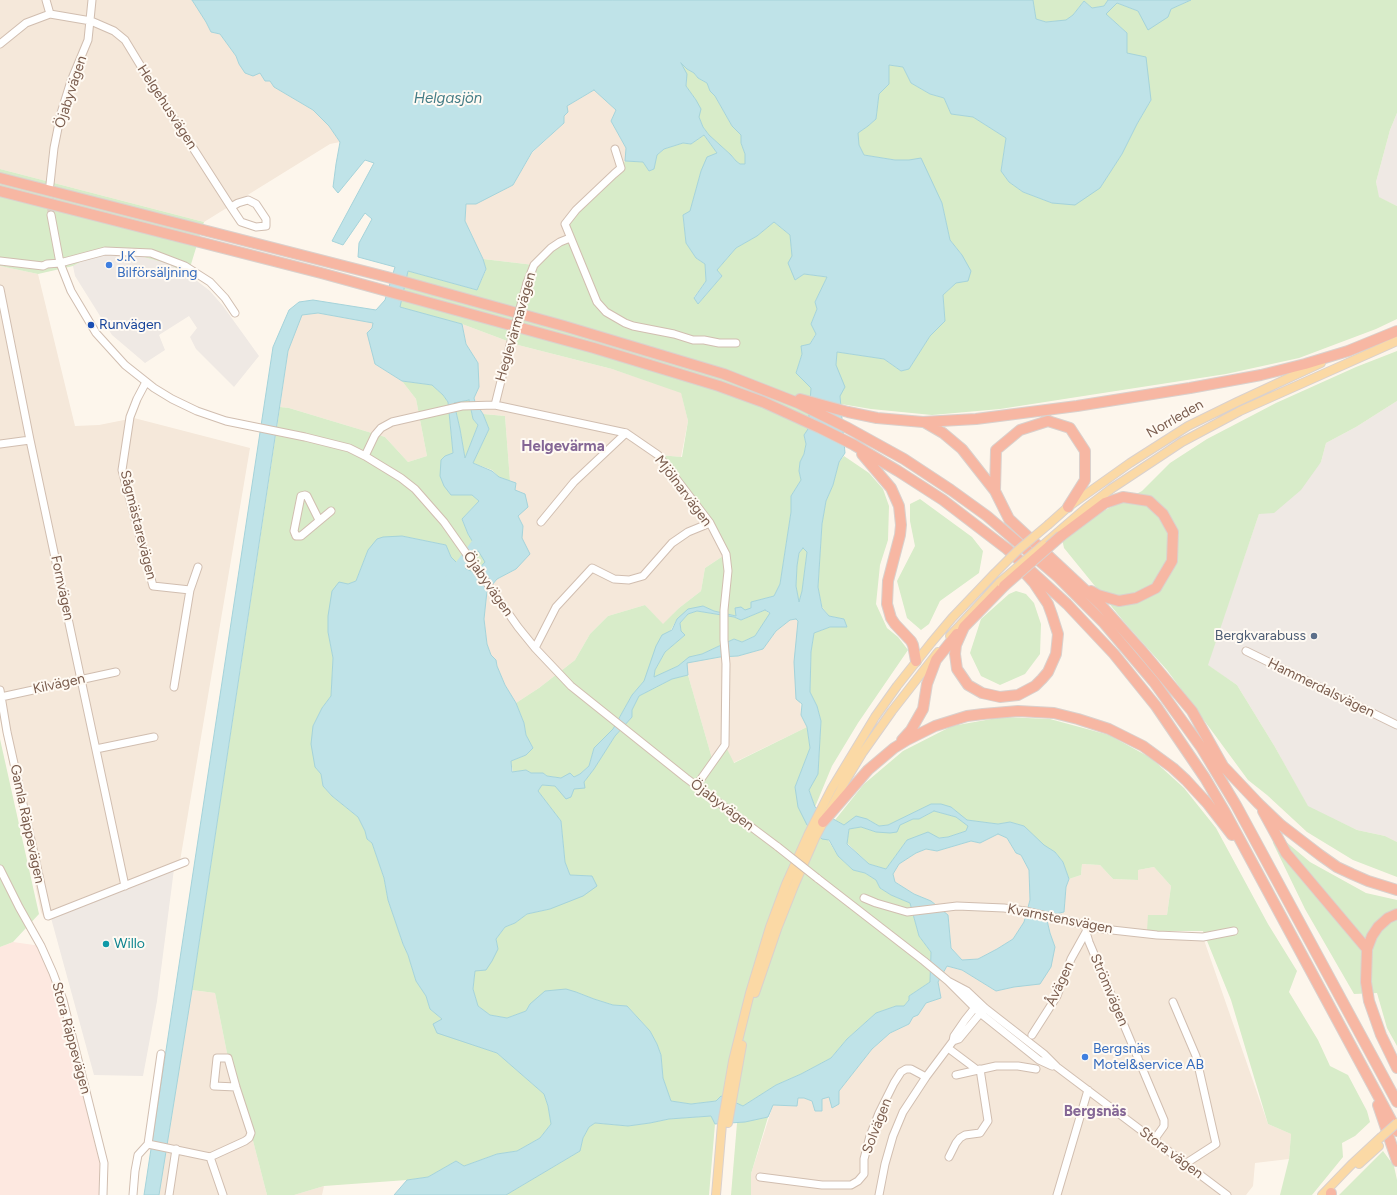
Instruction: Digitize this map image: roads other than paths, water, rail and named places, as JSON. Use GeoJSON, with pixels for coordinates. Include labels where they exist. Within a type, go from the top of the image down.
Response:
{"type":"FeatureCollection","features":[{"type":"Feature","properties":{"kind":"highway"},"geometry":{"type":"LineString","coordinates":[[0,178],[387,277],[670,357],[724,374],[799,401],[877,418],[923,422],[976,419],[1077,406],[1261,375],[1348,351]]}},
{"type":"Feature","properties":{"kind":"highway"},"geometry":{"type":"LineString","coordinates":[[0,191],[134,224],[384,290],[667,369],[719,386],[793,415],[851,444],[898,471],[943,500],[1007,549],[1050,588],[1093,630],[1156,706],[1205,778],[1397,1130]]}},
{"type":"Feature","properties":{"kind":"highway","name":"Norrleden"},"geometry":{"type":"LineString","coordinates":[[1348,351],[1397,331]]}},
{"type":"Feature","properties":{"kind":"highway"},"geometry":{"type":"LineString","coordinates":[[799,401],[904,459],[987,516],[1058,577],[1116,637],[1154,682],[1201,747],[1236,805],[1397,1102]]}},
{"type":"Feature","properties":{"kind":"highway"},"geometry":{"type":"LineString","coordinates":[[995,491],[996,450],[1020,430],[1048,421],[1070,428],[1085,451],[1085,480],[1068,507]]}},
{"type":"Feature","properties":{"kind":"highway"},"geometry":{"type":"LineString","coordinates":[[923,422],[943,433],[962,449],[995,491],[1009,519],[1100,604],[1192,711],[1223,766],[1258,803],[1296,837],[1337,866],[1368,881],[1397,890]]}},
{"type":"Feature","properties":{"kind":"highway"},"geometry":{"type":"LineString","coordinates":[[851,444],[884,478],[891,488],[899,506],[901,525],[900,535],[888,581],[887,604],[894,624],[911,641],[916,661]]}},
{"type":"Feature","properties":{"kind":"highway"},"geometry":{"type":"LineString","coordinates":[[1061,533],[1105,503],[1123,497],[1148,501],[1163,514],[1173,532],[1172,561],[1156,588],[1136,598],[1119,601],[1098,595],[1076,581]]}},
{"type":"Feature","properties":{"kind":"highway"},"geometry":{"type":"LineString","coordinates":[[823,822],[829,808],[912,730],[923,709],[927,684],[936,660],[969,619],[1002,584],[1061,533],[1086,508]]}},
{"type":"Feature","properties":{"kind":"highway"},"geometry":{"type":"LineString","coordinates":[[969,619],[956,646],[955,654],[957,669],[968,684],[982,693],[1000,697],[1018,695],[1027,691],[1042,680],[1052,664],[1056,654],[1058,642],[1056,624],[1048,604],[1034,583],[1022,570],[1007,549]]}},
{"type":"Feature","properties":{"kind":"highway"},"geometry":{"type":"LineString","coordinates":[[894,748],[935,726],[967,716],[1018,711],[1054,713],[1092,723],[1109,729],[1144,746],[1173,768],[1208,804],[1256,869]]}},
{"type":"Feature","properties":{"kind":"highway"},"geometry":{"type":"LineString","coordinates":[[1258,803],[1286,853],[1367,950]]}},
{"type":"Feature","properties":{"kind":"highway"},"geometry":{"type":"LineString","coordinates":[[1397,914],[1388,918],[1378,927],[1372,936],[1367,950],[1366,982],[1369,1001],[1381,1035],[1397,1068]]}},
{"type":"Feature","properties":{"kind":"highway"},"geometry":{"type":"LineString","coordinates":[[1369,1078],[1397,1161]]}},
{"type":"Feature","properties":{"kind":"main road","name":"Norrleden"},"geometry":{"type":"LineString","coordinates":[[1086,508],[1147,464],[1208,427],[1319,375],[1397,341]]}},
{"type":"Feature","properties":{"kind":"main road","name":"Norrleden"},"geometry":{"type":"LineString","coordinates":[[829,808],[832,788],[858,743],[897,686],[952,618],[1017,551],[1068,507],[1130,463],[1188,426],[1348,351]]}},
{"type":"Feature","properties":{"kind":"main road"},"geometry":{"type":"LineString","coordinates":[[1002,584],[1042,545],[1061,533]]}},
{"type":"Feature","properties":{"kind":"main road"},"geometry":{"type":"LineString","coordinates":[[716,1195],[733,1061],[750,993],[770,927],[786,884],[812,836],[863,752],[925,667],[969,619]]}},
{"type":"Feature","properties":{"kind":"main road"},"geometry":{"type":"LineString","coordinates":[[812,836],[823,822]]}},
{"type":"Feature","properties":{"kind":"main road"},"geometry":{"type":"LineString","coordinates":[[1382,1140],[1397,1123]]}},
{"type":"Feature","properties":{"kind":"main road"},"geometry":{"type":"LineString","coordinates":[[721,1195],[725,1124]]}},
{"type":"Feature","properties":{"kind":"main road"},"geometry":{"type":"LineString","coordinates":[[1328,1195],[1351,1165],[1397,1130]]}},
{"type":"Feature","properties":{"kind":"street"},"geometry":{"type":"LineString","coordinates":[[0,44],[26,23],[50,14],[46,0]]}},
{"type":"Feature","properties":{"kind":"street","name":"Öjabyvägen"},"geometry":{"type":"LineString","coordinates":[[50,184],[53,156],[61,113],[71,81],[88,40],[92,0]]}},
{"type":"Feature","properties":{"kind":"street","name":"Helgehusvägen"},"geometry":{"type":"LineString","coordinates":[[50,14],[91,21],[114,30],[125,40],[231,207],[241,222],[256,227],[266,226],[266,219],[256,204],[248,200],[231,207]]}},
{"type":"Feature","properties":{"kind":"street"},"geometry":{"type":"LineString","coordinates":[[615,149],[621,168],[576,210],[565,224],[597,302],[606,312],[633,326],[674,334],[693,340],[736,343]]}},
{"type":"Feature","properties":{"kind":"street","name":"Öjabyvägen"},"geometry":{"type":"LineString","coordinates":[[51,216],[60,263],[71,291],[96,333],[115,356],[146,382],[172,399],[197,411],[226,421],[349,448],[401,478],[415,489],[444,522],[518,627],[535,648],[571,686],[696,786],[778,847],[924,961],[977,1005]]}},
{"type":"Feature","properties":{"kind":"street","name":"Heglevärmavägen"},"geometry":{"type":"LineString","coordinates":[[495,405],[510,345],[527,284],[534,265],[551,248],[570,238]]}},
{"type":"Feature","properties":{"kind":"street"},"geometry":{"type":"LineString","coordinates":[[0,261],[43,266],[105,251],[151,253],[185,266],[210,282],[225,298],[235,313]]}},
{"type":"Feature","properties":{"kind":"street","name":"Fornvägen"},"geometry":{"type":"LineString","coordinates":[[0,289],[30,440],[125,886]]}},
{"type":"Feature","properties":{"kind":"street","name":"Sågmästarevägen"},"geometry":{"type":"LineString","coordinates":[[146,382],[130,417],[122,470],[153,586],[190,590]]}},
{"type":"Feature","properties":{"kind":"street","name":"Mjölnarvägen"},"geometry":{"type":"LineString","coordinates":[[365,456],[375,435],[385,424],[400,419],[468,406],[495,405],[626,433],[658,455],[710,523],[726,554],[728,571],[724,610],[726,664],[725,745],[696,786]]}},
{"type":"Feature","properties":{"kind":"street"},"geometry":{"type":"LineString","coordinates":[[541,522],[574,482],[626,433]]}},
{"type":"Feature","properties":{"kind":"street"},"geometry":{"type":"LineString","coordinates":[[0,444],[30,440]]}},
{"type":"Feature","properties":{"kind":"street"},"geometry":{"type":"LineString","coordinates":[[319,520],[307,496],[301,496],[294,531],[296,536],[301,536],[331,511]]}},
{"type":"Feature","properties":{"kind":"street"},"geometry":{"type":"LineString","coordinates":[[535,648],[556,607],[592,568],[614,579],[629,580],[643,576],[672,543],[688,532],[710,523]]}},
{"type":"Feature","properties":{"kind":"street"},"geometry":{"type":"LineString","coordinates":[[174,687],[190,590],[198,567]]}},
{"type":"Feature","properties":{"kind":"street","name":"Hammerdalsvägen"},"geometry":{"type":"LineString","coordinates":[[1246,651],[1397,725]]}},
{"type":"Feature","properties":{"kind":"street","name":"Kilvägen"},"geometry":{"type":"LineString","coordinates":[[1,693],[116,672]]}},
{"type":"Feature","properties":{"kind":"street","name":"Gamla Räppevägen"},"geometry":{"type":"LineString","coordinates":[[1,693],[4,732],[48,916],[125,886]]}},
{"type":"Feature","properties":{"kind":"street"},"geometry":{"type":"LineString","coordinates":[[96,749],[154,737]]}},
{"type":"Feature","properties":{"kind":"street"},"geometry":{"type":"LineString","coordinates":[[125,886],[185,862]]}},
{"type":"Feature","properties":{"kind":"street","name":"Stora Räppevägen"},"geometry":{"type":"LineString","coordinates":[[0,868],[19,907],[41,946],[63,1000],[104,1163],[103,1195]]}},
{"type":"Feature","properties":{"kind":"street","name":"Kvarnstensvägen"},"geometry":{"type":"LineString","coordinates":[[864,898],[876,904],[907,912],[957,906],[1004,908],[1048,916],[1086,929],[1203,937],[1234,931]]}},
{"type":"Feature","properties":{"kind":"street","name":"Åvägen"},"geometry":{"type":"LineString","coordinates":[[1032,1035],[1057,996],[1071,958],[1086,929]]}},
{"type":"Feature","properties":{"kind":"street","name":"Strömvägen"},"geometry":{"type":"LineString","coordinates":[[1086,929],[1164,1120],[1164,1126],[1154,1140]]}},
{"type":"Feature","properties":{"kind":"street"},"geometry":{"type":"LineString","coordinates":[[1173,1002],[1196,1056],[1216,1144],[1185,1164]]}},
{"type":"Feature","properties":{"kind":"street"},"geometry":{"type":"LineString","coordinates":[[879,1195],[885,1164],[893,1136],[903,1112],[926,1077],[953,1041],[954,1036],[977,1005]]}},
{"type":"Feature","properties":{"kind":"street","name":"Stora vägen"},"geometry":{"type":"LineString","coordinates":[[977,1005],[1044,1054],[1056,1068],[1088,1090],[1227,1195]]}},
{"type":"Feature","properties":{"kind":"street"},"geometry":{"type":"LineString","coordinates":[[953,1041],[959,1039],[983,1010]]}},
{"type":"Feature","properties":{"kind":"street"},"geometry":{"type":"LineString","coordinates":[[948,1048],[978,1069],[988,1121],[980,1133],[960,1138],[949,1158]]}},
{"type":"Feature","properties":{"kind":"street"},"geometry":{"type":"LineString","coordinates":[[133,1195],[138,1155],[148,1144],[161,1054]]}},
{"type":"Feature","properties":{"kind":"street"},"geometry":{"type":"LineString","coordinates":[[148,1144],[210,1157],[245,1142],[249,1138],[251,1132],[228,1058],[218,1058],[214,1086],[236,1087]]}},
{"type":"Feature","properties":{"kind":"street"},"geometry":{"type":"LineString","coordinates":[[956,1075],[990,1066],[1008,1065],[1036,1069]]}},
{"type":"Feature","properties":{"kind":"street","name":"Solvägen"},"geometry":{"type":"LineString","coordinates":[[760,1177],[822,1185],[851,1185],[858,1181],[864,1174],[864,1159],[870,1136],[879,1113],[901,1072],[906,1069],[911,1069],[926,1077]]}},
{"type":"Feature","properties":{"kind":"street"},"geometry":{"type":"LineString","coordinates":[[1057,1195],[1088,1090]]}},
{"type":"Feature","properties":{"kind":"street"},"geometry":{"type":"LineString","coordinates":[[169,1195],[176,1149]]}},
{"type":"Feature","properties":{"kind":"street"},"geometry":{"type":"LineString","coordinates":[[210,1157],[223,1195]]}},
{"type":"Feature","properties":{"kind":"water","name":"Helgasjön"},"geometry":{"type":"Polygon","coordinates":[[[192,0],[1033,0],[1036,19],[1046,22],[1066,20],[1073,15],[1084,1],[1092,8],[1104,6],[1108,0],[1191,0],[1171,9],[1168,17],[1148,30],[1138,11],[1117,3],[1106,14],[1127,33],[1127,53],[1146,57],[1151,100],[1122,154],[1100,188],[1075,205],[1052,203],[1023,192],[1009,182],[1001,171],[1006,138],[973,117],[951,114],[944,98],[930,94],[911,83],[903,67],[889,65],[889,84],[879,94],[876,119],[858,133],[859,145],[864,155],[895,160],[921,158],[942,203],[950,240],[962,255],[971,271],[968,281],[956,283],[943,295],[945,321],[930,336],[909,369],[901,371],[884,359],[837,352],[836,365],[845,387],[840,396],[845,453],[839,462],[833,485],[826,501],[822,524],[818,587],[822,608],[829,616],[844,619],[847,627],[830,627],[814,633],[811,652],[810,692],[817,706],[821,721],[818,774],[809,790],[815,807],[844,825],[856,816],[867,819],[879,826],[888,825],[931,804],[941,804],[951,807],[967,820],[998,824],[1010,822],[1024,826],[1044,845],[1055,852],[1063,862],[1069,879],[1066,887],[1064,912],[1046,916],[1055,947],[1051,967],[1040,984],[996,991],[962,970],[947,966],[938,982],[941,998],[926,1003],[918,1015],[913,1017],[909,1024],[890,1033],[872,1049],[839,1091],[839,1104],[832,1108],[829,1097],[822,1099],[822,1111],[815,1111],[812,1101],[804,1098],[798,1098],[797,1106],[773,1105],[768,1117],[745,1122],[715,1124],[711,1116],[669,1119],[628,1126],[595,1123],[589,1127],[583,1138],[580,1151],[506,1195],[394,1195],[407,1180],[428,1177],[456,1161],[464,1166],[497,1154],[517,1151],[540,1138],[551,1124],[544,1094],[497,1053],[437,1033],[433,1024],[442,1019],[430,1009],[426,996],[416,981],[388,900],[384,878],[372,843],[367,839],[358,817],[332,796],[323,786],[321,774],[315,767],[311,744],[313,726],[322,708],[331,696],[333,658],[328,632],[328,616],[332,591],[339,582],[348,584],[356,581],[368,550],[377,539],[383,537],[402,536],[446,545],[451,557],[460,566],[475,573],[485,562],[468,534],[462,519],[479,501],[472,495],[451,495],[444,486],[440,476],[441,460],[445,456],[453,453],[448,402],[443,395],[432,385],[402,381],[375,364],[367,333],[372,328],[373,323],[318,313],[302,315],[288,351],[192,990],[159,1195],[144,1195],[273,347],[289,310],[299,302],[313,300],[376,310],[385,300],[395,267],[358,257],[359,243],[372,219],[365,213],[343,245],[332,241],[374,163],[365,160],[338,193],[333,187],[340,142],[329,126],[313,110],[274,87],[270,81],[265,81],[260,73],[253,76],[245,73],[236,56],[220,34],[211,32],[192,0]],[[681,63],[687,74],[686,86],[701,109],[699,117],[703,127],[709,135],[736,161],[740,164],[745,164],[745,154],[741,143],[741,135],[732,126],[715,96],[710,91],[707,83],[698,78],[681,63]],[[594,90],[567,106],[568,112],[564,116],[564,123],[532,152],[513,185],[476,204],[466,204],[465,221],[483,259],[486,269],[477,290],[408,271],[400,307],[462,324],[466,344],[478,363],[479,387],[474,398],[475,402],[483,414],[489,429],[473,463],[492,471],[499,477],[516,483],[515,490],[525,494],[528,507],[518,516],[523,526],[522,538],[530,554],[516,569],[497,579],[487,591],[484,619],[487,644],[491,655],[496,660],[505,685],[516,703],[524,723],[526,735],[533,748],[526,755],[511,761],[512,772],[526,770],[531,773],[543,773],[547,776],[561,778],[570,773],[574,777],[589,766],[594,748],[613,729],[632,695],[644,681],[656,646],[662,635],[672,630],[677,619],[688,609],[703,606],[714,611],[736,616],[735,608],[741,607],[745,610],[751,608],[751,602],[774,596],[780,584],[791,512],[791,496],[801,480],[799,471],[800,462],[804,454],[806,444],[804,435],[808,429],[811,388],[796,373],[802,354],[801,346],[810,344],[816,334],[811,324],[817,309],[815,302],[827,277],[804,274],[795,280],[788,263],[792,256],[790,235],[774,222],[757,236],[736,248],[717,270],[722,276],[698,304],[694,298],[706,281],[705,264],[696,258],[686,243],[683,215],[690,211],[701,171],[707,157],[717,153],[704,135],[691,144],[683,143],[664,149],[657,155],[654,169],[649,171],[643,162],[625,161],[626,148],[611,121],[616,110],[594,90]],[[469,400],[454,403],[465,458],[478,425],[473,419],[469,400]],[[803,548],[799,553],[796,586],[799,602],[802,591],[807,552],[803,548]],[[765,610],[741,620],[734,617],[697,611],[688,614],[680,623],[681,631],[685,635],[665,652],[655,670],[654,677],[678,666],[689,657],[702,654],[734,639],[742,642],[755,636],[770,613],[765,610]],[[796,619],[790,620],[776,631],[763,649],[738,656],[720,657],[687,663],[688,675],[672,679],[639,696],[632,710],[632,717],[615,736],[584,782],[585,788],[574,789],[571,797],[566,799],[555,786],[542,785],[538,791],[561,821],[565,862],[570,875],[592,876],[597,886],[583,896],[550,909],[527,914],[515,923],[505,927],[496,939],[498,949],[486,970],[475,971],[473,989],[478,1006],[490,1015],[507,1018],[526,1011],[530,1004],[545,991],[566,989],[613,1005],[627,1006],[650,1031],[657,1044],[661,1055],[663,1078],[671,1101],[691,1104],[716,1101],[721,1096],[743,1106],[776,1085],[831,1058],[847,1039],[876,1013],[896,1006],[904,1006],[909,1000],[909,996],[930,982],[931,952],[919,936],[910,903],[891,895],[880,888],[876,880],[865,873],[853,870],[838,856],[829,840],[822,839],[807,825],[798,807],[795,787],[810,748],[807,727],[801,715],[802,704],[796,699],[794,662],[798,621],[796,619]],[[934,811],[919,819],[913,819],[900,825],[897,832],[876,832],[861,827],[849,829],[847,844],[869,864],[886,869],[907,840],[928,832],[939,838],[948,837],[966,831],[968,826],[956,817],[934,811]],[[998,834],[980,843],[971,841],[937,851],[926,849],[916,853],[899,864],[893,874],[895,882],[914,894],[931,901],[948,915],[951,948],[962,960],[978,959],[1013,939],[1024,922],[1030,900],[1029,870],[1021,855],[1016,853],[1007,838],[998,834]]]}},
{"type":"Feature","properties":{"kind":"waterway"},"geometry":{"type":"LineString","coordinates":[[451,578],[484,534]]}},
{"type":"Feature","properties":{"kind":"tunnel"},"geometry":{"type":"LineString","coordinates":[[50,188],[51,215]]}},
{"type":"Feature","properties":{"kind":"place","name":"J.K Bilförsäljning"},"geometry":{"type":"Point","coordinates":[109,265]}},
{"type":"Feature","properties":{"kind":"place","name":"Runvägen"},"geometry":{"type":"Point","coordinates":[91,325]}},
{"type":"Feature","properties":{"kind":"place","name":"Bergkvarabuss"},"geometry":{"type":"Point","coordinates":[1314,636]}},
{"type":"Feature","properties":{"kind":"place","name":"Willo"},"geometry":{"type":"Point","coordinates":[106,944]}},
{"type":"Feature","properties":{"kind":"place","name":"Bergsnäs Motel&service AB"},"geometry":{"type":"Point","coordinates":[1085,1057]}},
{"type":"Feature","properties":{"kind":"district","name":"Helgevärma"},"geometry":{"type":"Point","coordinates":[563,447]}},
{"type":"Feature","properties":{"kind":"district","name":"Bergsnäs"},"geometry":{"type":"Point","coordinates":[1095,1112]}}]}
